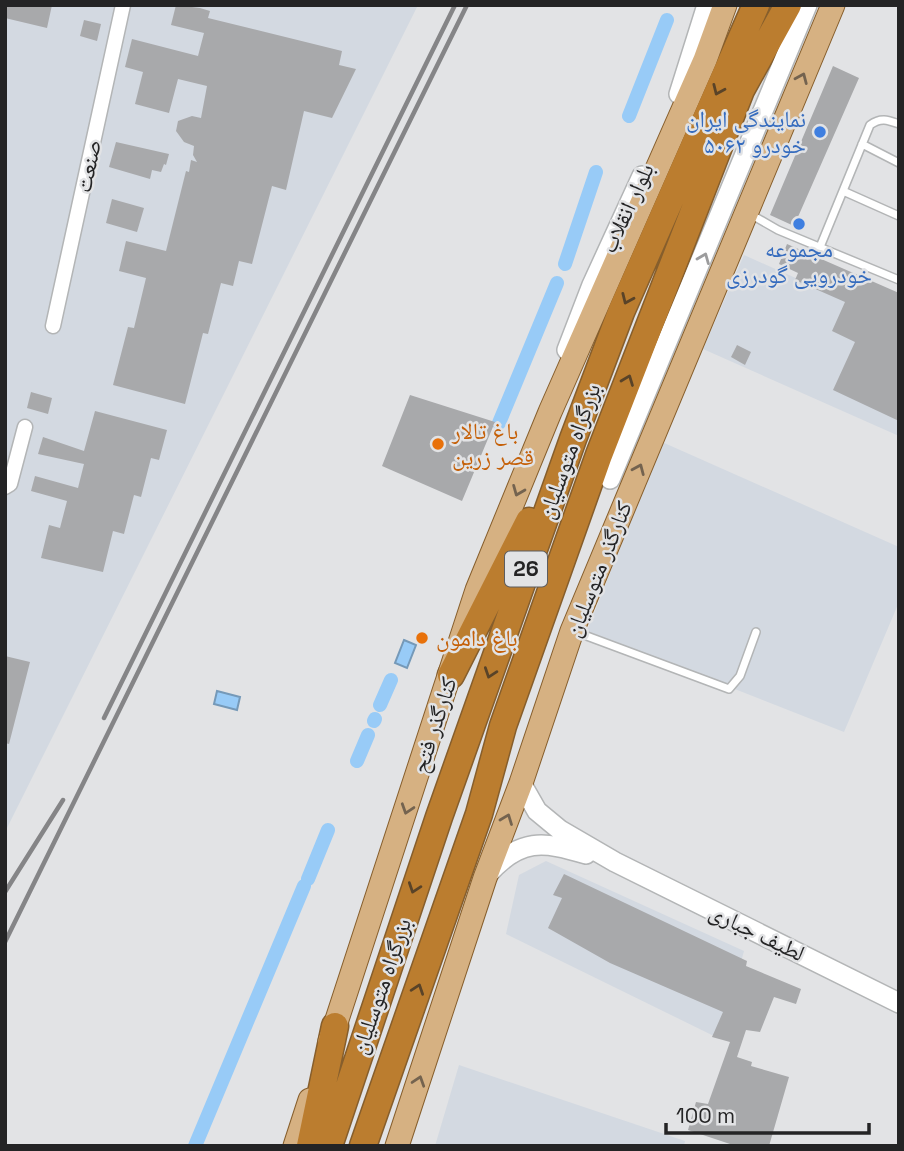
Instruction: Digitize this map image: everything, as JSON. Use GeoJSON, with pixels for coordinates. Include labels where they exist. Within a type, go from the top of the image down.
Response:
{"type":"FeatureCollection","features":[{"type":"Feature","properties":{"kind":"highway","name":"بزرگراه متوسلیان"},"geometry":{"type":"LineString","coordinates":[[329,1146],[412,895],[573,439],[621,312],[756,5]]}},
{"type":"Feature","properties":{"kind":"highway","name":"بزرگراه متوسلیان"},"geometry":{"type":"LineString","coordinates":[[363,1146],[479,814],[503,726],[599,454],[741,90],[788,5]]}},
{"type":"Feature","properties":{"kind":"highway"},"geometry":{"type":"LineString","coordinates":[[451,675],[573,439]]}},
{"type":"Feature","properties":{"kind":"highway"},"geometry":{"type":"LineString","coordinates":[[479,814],[500,774],[610,479]]}},
{"type":"Feature","properties":{"kind":"highway"},"geometry":{"type":"LineString","coordinates":[[310,1146],[335,1026]]}},
{"type":"Feature","properties":{"kind":"main road","name":"بلوار انقلاب"},"geometry":{"type":"LineString","coordinates":[[550,412],[570,340],[684,86],[708,5]]}},
{"type":"Feature","properties":{"kind":"main road","name":"کنارگذر فتح"},"geometry":{"type":"LineString","coordinates":[[295,1146],[477,590],[550,412],[663,159],[725,5]]}},
{"type":"Feature","properties":{"kind":"main road"},"geometry":{"type":"LineString","coordinates":[[610,479],[807,5]]}},
{"type":"Feature","properties":{"kind":"main road","name":"کنارگذر متوسلیان"},"geometry":{"type":"LineString","coordinates":[[397,1146],[485,878],[521,783],[572,631],[833,5]]}},
{"type":"Feature","properties":{"kind":"main road"},"geometry":{"type":"LineString","coordinates":[[521,783],[537,811],[560,830],[615,862]]}},
{"type":"Feature","properties":{"kind":"main road"},"geometry":{"type":"LineString","coordinates":[[485,878],[505,855],[538,844],[559,846],[615,862]]}},
{"type":"Feature","properties":{"kind":"main road","name":"لطیف جباری"},"geometry":{"type":"LineString","coordinates":[[615,862],[899,1003]]}},
{"type":"Feature","properties":{"kind":"street","name":"صنعت"},"geometry":{"type":"LineString","coordinates":[[53,326],[123,5]]}},
{"type":"Feature","properties":{"kind":"street"},"geometry":{"type":"LineString","coordinates":[[5,487],[10,484],[25,427]]}},
{"type":"Feature","properties":{"kind":"lane"},"geometry":{"type":"LineString","coordinates":[[820,247],[870,125],[877,120],[887,119],[899,124]]}},
{"type":"Feature","properties":{"kind":"lane"},"geometry":{"type":"LineString","coordinates":[[862,144],[899,163]]}},
{"type":"Feature","properties":{"kind":"lane"},"geometry":{"type":"LineString","coordinates":[[843,191],[899,216]]}},
{"type":"Feature","properties":{"kind":"lane"},"geometry":{"type":"LineString","coordinates":[[747,212],[778,230],[899,280]]}},
{"type":"Feature","properties":{"kind":"lane"},"geometry":{"type":"LineString","coordinates":[[572,631],[729,689],[740,676],[756,632]]}},
{"type":"Feature","properties":{"kind":"shaded area"},"geometry":{"type":"Polygon","coordinates":[[[5,5],[418,5],[5,832],[5,5]]]}},
{"type":"Feature","properties":{"kind":"shaded area"},"geometry":{"type":"Polygon","coordinates":[[[744,255],[899,324],[899,436],[703,349],[744,255]]]}},
{"type":"Feature","properties":{"kind":"shaded area"},"geometry":{"type":"Polygon","coordinates":[[[662,442],[899,547],[899,602],[844,732],[587,631],[662,442]]]}},
{"type":"Feature","properties":{"kind":"shaded area"},"geometry":{"type":"Polygon","coordinates":[[[546,861],[744,951],[720,1039],[506,934],[519,875],[546,861]]]}},
{"type":"Feature","properties":{"kind":"shaded area"},"geometry":{"type":"Polygon","coordinates":[[[459,1065],[685,1141],[684,1146],[435,1146],[459,1065]]]}},
{"type":"Feature","properties":{"kind":"water"},"geometry":{"type":"Polygon","coordinates":[[[404,640],[416,645],[407,668],[395,663],[404,640]]]}},
{"type":"Feature","properties":{"kind":"water"},"geometry":{"type":"Polygon","coordinates":[[[217,691],[240,697],[237,710],[214,704],[217,691]]]}},
{"type":"Feature","properties":{"kind":"building"},"geometry":{"type":"Polygon","coordinates":[[[5,5],[52,5],[47,28],[5,18],[5,5]]]}},
{"type":"Feature","properties":{"kind":"building"},"geometry":{"type":"Polygon","coordinates":[[[176,5],[210,11],[208,18],[342,51],[339,65],[356,69],[332,118],[304,111],[286,190],[272,186],[252,264],[239,261],[233,286],[221,283],[208,334],[203,333],[185,404],[113,385],[128,327],[134,328],[146,278],[119,271],[126,241],[166,251],[186,171],[189,172],[191,160],[197,162],[193,155],[194,146],[184,142],[176,131],[178,121],[192,116],[201,118],[207,86],[178,79],[169,113],[135,104],[143,72],[125,67],[132,39],[198,56],[204,33],[171,25],[176,5]]]}},
{"type":"Feature","properties":{"kind":"building"},"geometry":{"type":"Polygon","coordinates":[[[84,20],[101,24],[97,41],[80,36],[84,20]]]}},
{"type":"Feature","properties":{"kind":"building"},"geometry":{"type":"Polygon","coordinates":[[[833,66],[859,78],[794,226],[770,215],[833,66]]]}},
{"type":"Feature","properties":{"kind":"building"},"geometry":{"type":"Polygon","coordinates":[[[116,142],[169,154],[166,165],[164,164],[161,172],[152,170],[150,179],[109,167],[116,142]]]}},
{"type":"Feature","properties":{"kind":"building"},"geometry":{"type":"Polygon","coordinates":[[[112,199],[144,208],[137,232],[106,223],[112,199]]]}},
{"type":"Feature","properties":{"kind":"building"},"geometry":{"type":"Polygon","coordinates":[[[787,244],[899,293],[899,421],[833,390],[855,342],[832,331],[845,302],[795,280],[798,273],[779,264],[787,244]]]}},
{"type":"Feature","properties":{"kind":"building"},"geometry":{"type":"Polygon","coordinates":[[[737,345],[751,352],[745,365],[731,357],[737,345]]]}},
{"type":"Feature","properties":{"kind":"building"},"geometry":{"type":"Polygon","coordinates":[[[31,392],[52,398],[48,414],[27,408],[31,392]]]}},
{"type":"Feature","properties":{"kind":"building","name":"باغ تالار قصر زرین"},"geometry":{"type":"Polygon","coordinates":[[[410,395],[495,422],[462,501],[382,466],[410,395]]]}},
{"type":"Feature","properties":{"kind":"building"},"geometry":{"type":"Polygon","coordinates":[[[95,411],[167,430],[159,460],[151,458],[141,497],[134,495],[124,534],[113,531],[103,572],[41,558],[49,525],[60,528],[67,501],[31,491],[35,476],[78,488],[84,464],[38,454],[43,437],[84,451],[95,411]]]}},
{"type":"Feature","properties":{"kind":"building"},"geometry":{"type":"Polygon","coordinates":[[[5,656],[30,662],[9,744],[5,743],[5,656]]]}},
{"type":"Feature","properties":{"kind":"building"},"geometry":{"type":"Polygon","coordinates":[[[564,874],[747,961],[746,966],[801,989],[796,1004],[774,997],[760,1032],[746,1030],[737,1057],[752,1062],[751,1066],[789,1077],[769,1146],[736,1146],[688,1130],[696,1102],[708,1104],[730,1042],[712,1037],[723,1012],[610,963],[548,928],[562,898],[553,895],[564,874]]]}},
{"type":"Feature","properties":{"kind":"waterway"},"geometry":{"type":"LineString","coordinates":[[629,116],[667,20]]}},
{"type":"Feature","properties":{"kind":"waterway"},"geometry":{"type":"LineString","coordinates":[[565,264],[596,172]]}},
{"type":"Feature","properties":{"kind":"waterway"},"geometry":{"type":"LineString","coordinates":[[499,423],[557,283]]}},
{"type":"Feature","properties":{"kind":"waterway"},"geometry":{"type":"LineString","coordinates":[[380,705],[391,680]]}},
{"type":"Feature","properties":{"kind":"waterway"},"geometry":{"type":"LineString","coordinates":[[357,761],[368,735]]}},
{"type":"Feature","properties":{"kind":"waterway"},"geometry":{"type":"LineString","coordinates":[[308,879],[328,830]]}},
{"type":"Feature","properties":{"kind":"waterway"},"geometry":{"type":"LineString","coordinates":[[195,1146],[304,886]]}},
{"type":"Feature","properties":{"kind":"railway"},"geometry":{"type":"LineString","coordinates":[[104,718],[455,5]]}},
{"type":"Feature","properties":{"kind":"railway"},"geometry":{"type":"LineString","coordinates":[[5,942],[467,5]]}},
{"type":"Feature","properties":{"kind":"railway"},"geometry":{"type":"LineString","coordinates":[[5,892],[63,800]]}},
{"type":"Feature","properties":{"kind":"place","name":"نمایندگی ایران خودرو ۵۰۶۲"},"geometry":{"type":"Point","coordinates":[820,132]}},
{"type":"Feature","properties":{"kind":"place","name":"مجموعه خودرویی گودرزی"},"geometry":{"type":"Point","coordinates":[799,224]}},
{"type":"Feature","properties":{"kind":"place","name":"باغ تالار قصر زرین"},"geometry":{"type":"Point","coordinates":[438,444]}},
{"type":"Feature","properties":{"kind":"place","name":"باغ دامون"},"geometry":{"type":"Point","coordinates":[422,638]}}]}
